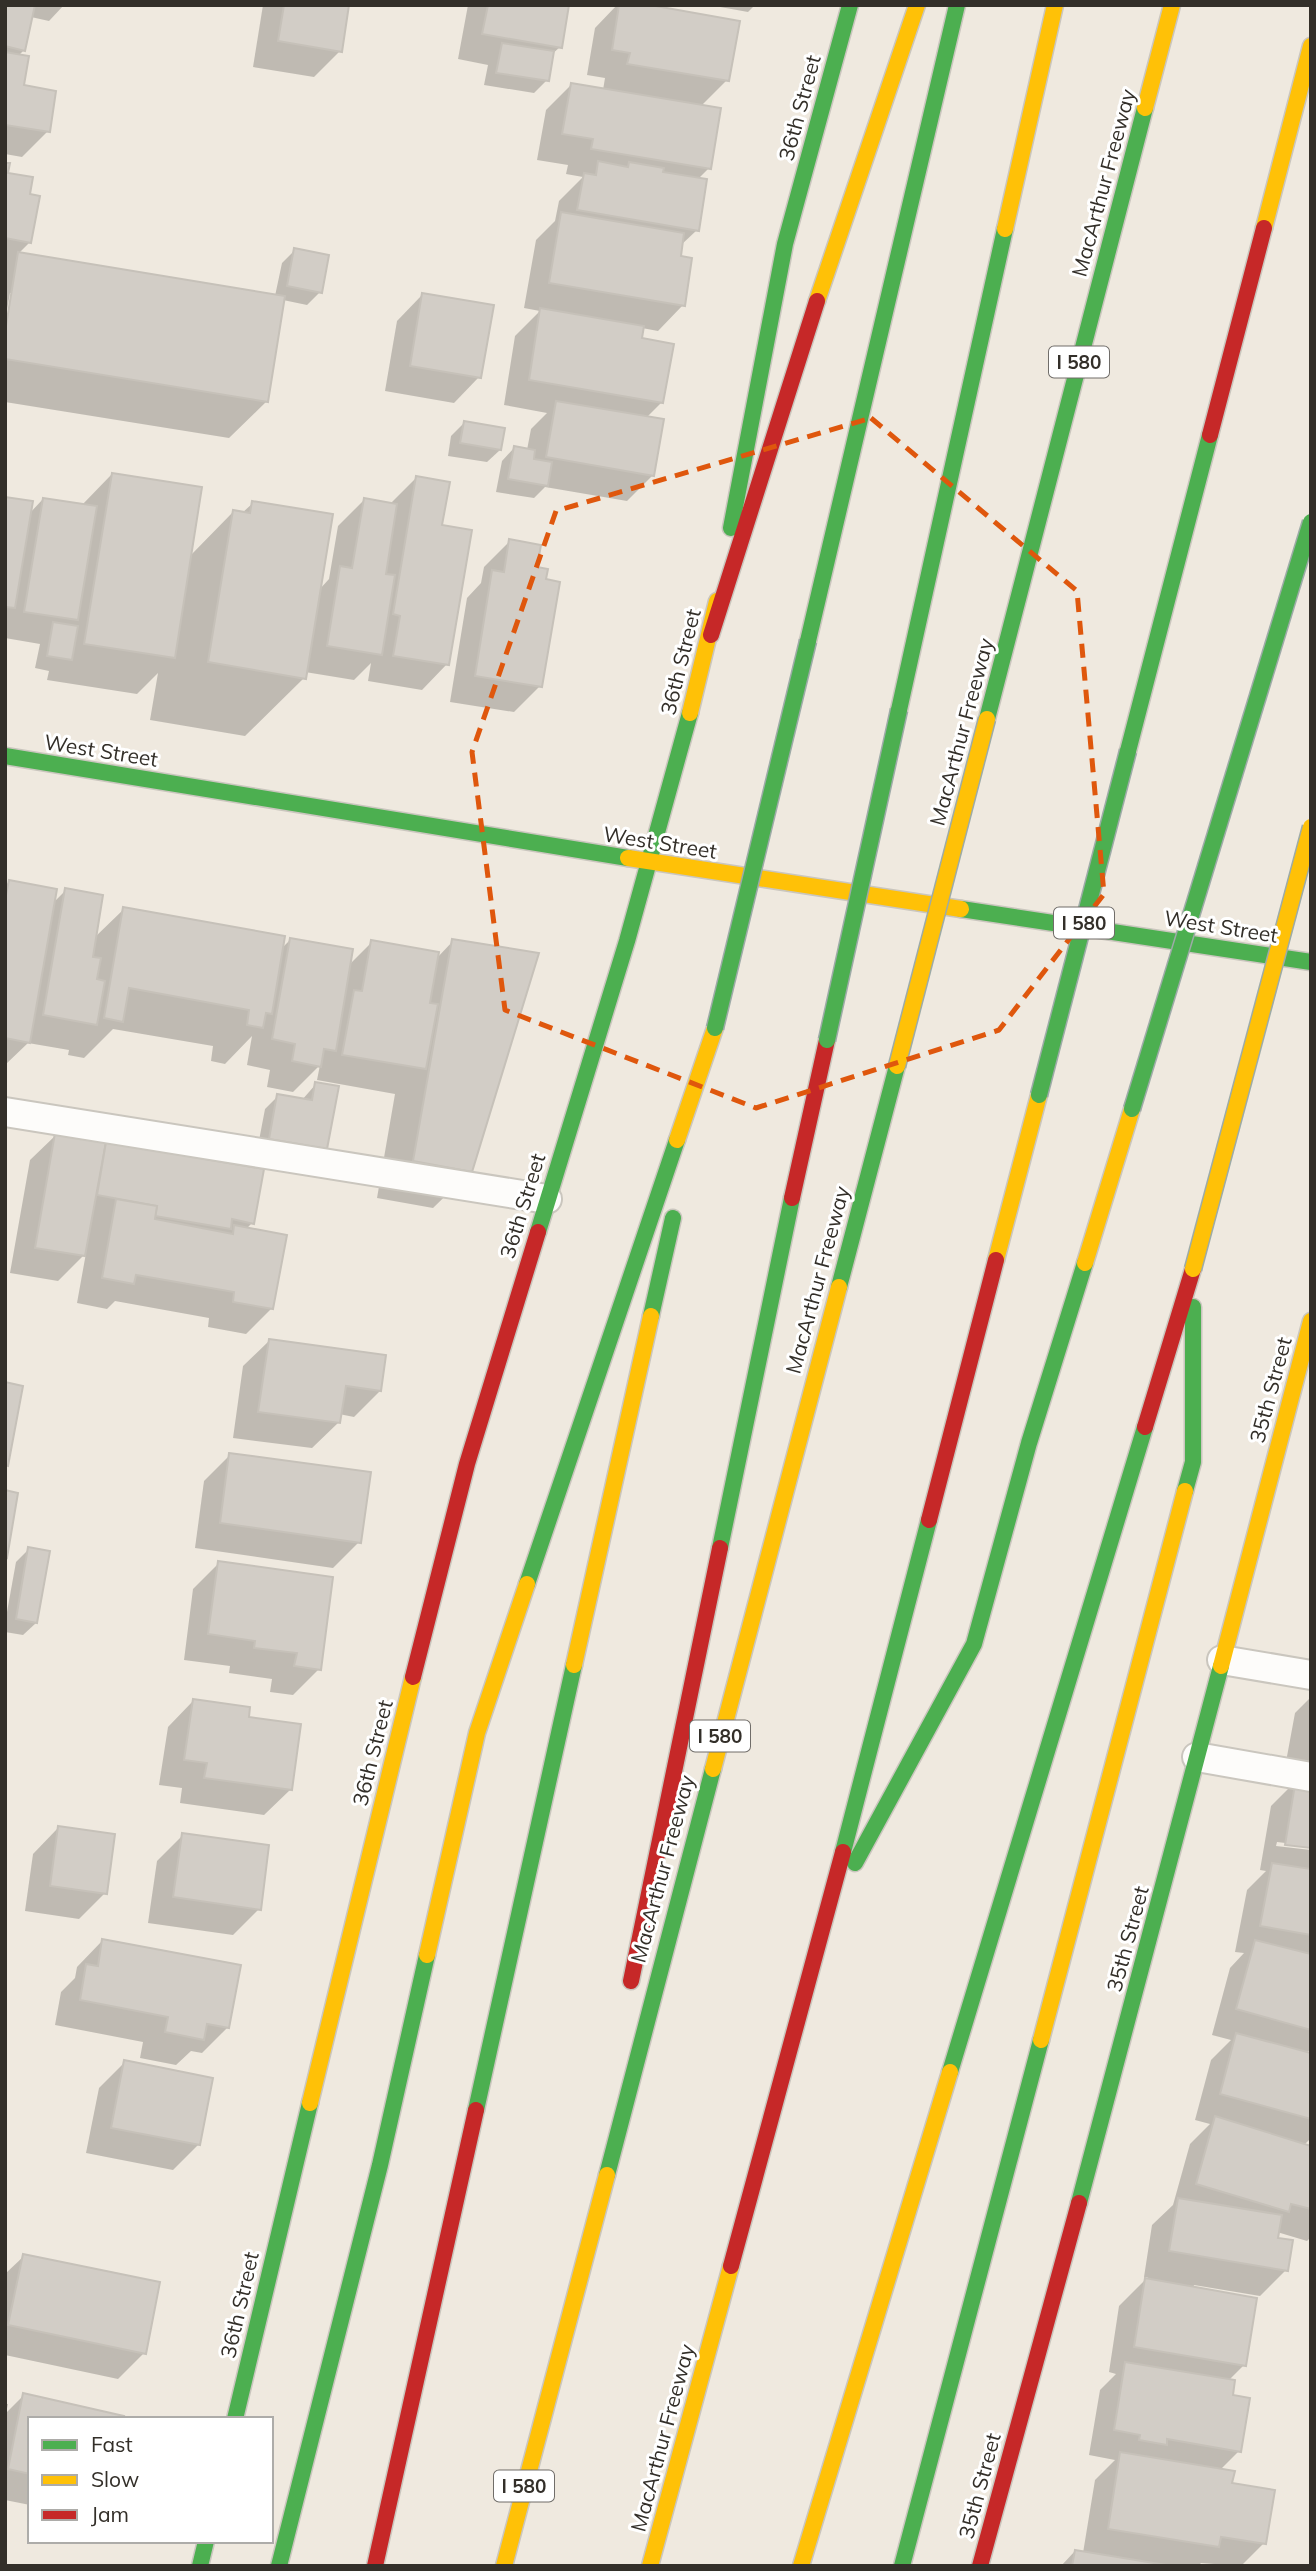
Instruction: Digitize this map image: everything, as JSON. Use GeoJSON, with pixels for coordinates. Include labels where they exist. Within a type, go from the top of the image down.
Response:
{"type":"FeatureCollection","features":[{"type":"Feature","properties":{"kind":"main road","name":"36th Street"},"geometry":{"type":"LineString","coordinates":[[235,2417],[372,1841],[467,1464],[649,862],[711,635],[785,244],[850,5]]}},
{"type":"Feature","properties":{"kind":"main road"},"geometry":{"type":"LineString","coordinates":[[711,635],[826,273],[917,5]]}},
{"type":"Feature","properties":{"kind":"main road"},"geometry":{"type":"LineString","coordinates":[[682,1178],[715,1028],[957,5]]}},
{"type":"Feature","properties":{"kind":"main road"},"geometry":{"type":"LineString","coordinates":[[628,1996],[773,1287],[1055,5]]}},
{"type":"Feature","properties":{"kind":"main road","name":"MacArthur Freeway"},"geometry":{"type":"LineString","coordinates":[[504,2566],[1172,5]]}},
{"type":"Feature","properties":{"kind":"main road","name":"MacArthur Freeway"},"geometry":{"type":"LineString","coordinates":[[650,2566],[827,1913],[1311,46]]}},
{"type":"Feature","properties":{"kind":"main road"},"geometry":{"type":"LineString","coordinates":[[827,1913],[974,1644],[1029,1443],[1311,522]]}},
{"type":"Feature","properties":{"kind":"main road","name":"West Street"},"geometry":{"type":"LineString","coordinates":[[5,756],[649,862],[1311,962]]}},
{"type":"Feature","properties":{"kind":"main road"},"geometry":{"type":"LineString","coordinates":[[801,2566],[1193,1269],[1311,827]]}},
{"type":"Feature","properties":{"kind":"main road"},"geometry":{"type":"LineString","coordinates":[[279,2566],[380,2165],[477,1733],[715,1028]]}},
{"type":"Feature","properties":{"kind":"main road"},"geometry":{"type":"LineString","coordinates":[[375,2566],[676,1205]]}},
{"type":"Feature","properties":{"kind":"main road"},"geometry":{"type":"LineString","coordinates":[[902,2566],[1193,1462],[1193,1269]]}},
{"type":"Feature","properties":{"kind":"main road","name":"35th Street"},"geometry":{"type":"LineString","coordinates":[[980,2566],[1311,1321]]}},
{"type":"Feature","properties":{"kind":"main road"},"geometry":{"type":"LineString","coordinates":[[544,2406],[597,2147]]}},
{"type":"Feature","properties":{"kind":"main road"},"geometry":{"type":"LineString","coordinates":[[201,2566],[206,2543]]}},
{"type":"Feature","properties":{"kind":"lane"},"geometry":{"type":"LineString","coordinates":[[5,1112],[547,1199]]}},
{"type":"Feature","properties":{"kind":"lane"},"geometry":{"type":"LineString","coordinates":[[1222,1660],[1311,1675]]}},
{"type":"Feature","properties":{"kind":"lane"},"geometry":{"type":"LineString","coordinates":[[1197,1757],[1311,1777]]}},
{"type":"Feature","properties":{"kind":"highlighted area"},"geometry":{"type":"Polygon","coordinates":[[[871,418],[1077,591],[1104,894],[999,1030],[756,1108],[505,1010],[472,752],[556,511],[871,418]]]}},
{"type":"Feature","properties":{"kind":"building"},"geometry":{"type":"Polygon","coordinates":[[[5,5],[35,5],[25,51],[5,46],[5,5]]]}},
{"type":"Feature","properties":{"kind":"building"},"geometry":{"type":"Polygon","coordinates":[[[284,5],[349,5],[342,52],[278,41],[284,5]]]}},
{"type":"Feature","properties":{"kind":"building"},"geometry":{"type":"Polygon","coordinates":[[[488,5],[569,5],[562,48],[482,34],[488,5]]]}},
{"type":"Feature","properties":{"kind":"building"},"geometry":{"type":"Polygon","coordinates":[[[619,5],[650,5],[740,21],[729,81],[627,64],[630,53],[612,50],[619,5]]]}},
{"type":"Feature","properties":{"kind":"building"},"geometry":{"type":"Polygon","coordinates":[[[502,43],[554,51],[549,81],[496,73],[502,43]]]}},
{"type":"Feature","properties":{"kind":"building"},"geometry":{"type":"Polygon","coordinates":[[[5,52],[29,56],[24,85],[56,91],[50,132],[5,125],[5,52]]]}},
{"type":"Feature","properties":{"kind":"building"},"geometry":{"type":"Polygon","coordinates":[[[571,83],[721,108],[711,169],[591,149],[593,139],[562,134],[571,83]]]}},
{"type":"Feature","properties":{"kind":"building"},"geometry":{"type":"Polygon","coordinates":[[[598,161],[628,167],[629,162],[664,168],[663,172],[707,179],[699,231],[577,210],[584,173],[596,175],[598,161]]]}},
{"type":"Feature","properties":{"kind":"building"},"geometry":{"type":"Polygon","coordinates":[[[5,163],[10,163],[8,173],[33,177],[30,194],[40,196],[31,243],[5,238],[5,163]]]}},
{"type":"Feature","properties":{"kind":"building"},"geometry":{"type":"Polygon","coordinates":[[[561,212],[684,233],[681,256],[692,258],[685,306],[549,283],[561,212]]]}},
{"type":"Feature","properties":{"kind":"building"},"geometry":{"type":"Polygon","coordinates":[[[294,248],[329,255],[322,293],[287,286],[294,248]]]}},
{"type":"Feature","properties":{"kind":"building"},"geometry":{"type":"Polygon","coordinates":[[[18,252],[285,296],[268,402],[5,359],[5,332],[18,252]]]}},
{"type":"Feature","properties":{"kind":"building"},"geometry":{"type":"Polygon","coordinates":[[[422,293],[494,305],[481,378],[410,366],[422,293]]]}},
{"type":"Feature","properties":{"kind":"building"},"geometry":{"type":"Polygon","coordinates":[[[540,308],[644,326],[642,338],[674,344],[663,403],[529,380],[540,308]]]}},
{"type":"Feature","properties":{"kind":"building"},"geometry":{"type":"Polygon","coordinates":[[[556,401],[664,419],[654,476],[546,457],[556,401]]]}},
{"type":"Feature","properties":{"kind":"building"},"geometry":{"type":"Polygon","coordinates":[[[464,421],[505,428],[501,450],[460,443],[464,421]]]}},
{"type":"Feature","properties":{"kind":"building"},"geometry":{"type":"Polygon","coordinates":[[[514,446],[535,450],[534,459],[552,462],[548,486],[508,479],[514,446]]]}},
{"type":"Feature","properties":{"kind":"building"},"geometry":{"type":"Polygon","coordinates":[[[112,473],[202,487],[175,658],[84,644],[112,473]]]}},
{"type":"Feature","properties":{"kind":"building"},"geometry":{"type":"Polygon","coordinates":[[[416,476],[450,482],[442,525],[472,530],[449,665],[393,656],[400,616],[393,614],[416,476]]]}},
{"type":"Feature","properties":{"kind":"building"},"geometry":{"type":"Polygon","coordinates":[[[5,497],[33,501],[15,608],[5,607],[5,497]]]}},
{"type":"Feature","properties":{"kind":"building"},"geometry":{"type":"Polygon","coordinates":[[[43,498],[97,506],[78,620],[24,612],[43,498]]]}},
{"type":"Feature","properties":{"kind":"building"},"geometry":{"type":"Polygon","coordinates":[[[364,498],[397,504],[386,574],[395,575],[382,655],[327,646],[340,566],[352,568],[364,498]]]}},
{"type":"Feature","properties":{"kind":"building"},"geometry":{"type":"Polygon","coordinates":[[[252,501],[333,514],[306,679],[208,662],[233,510],[250,513],[252,501]]]}},
{"type":"Feature","properties":{"kind":"building"},"geometry":{"type":"Polygon","coordinates":[[[509,539],[541,545],[537,567],[548,569],[546,579],[560,582],[542,687],[475,676],[492,570],[504,572],[509,539]]]}},
{"type":"Feature","properties":{"kind":"building"},"geometry":{"type":"Polygon","coordinates":[[[53,622],[78,626],[72,660],[47,656],[53,622]]]}},
{"type":"Feature","properties":{"kind":"building"},"geometry":{"type":"Polygon","coordinates":[[[9,880],[57,889],[30,1043],[5,1038],[5,900],[9,880]]]}},
{"type":"Feature","properties":{"kind":"building"},"geometry":{"type":"Polygon","coordinates":[[[65,888],[103,895],[93,957],[101,958],[97,979],[105,981],[97,1025],[43,1015],[65,888]]]}},
{"type":"Feature","properties":{"kind":"building"},"geometry":{"type":"Polygon","coordinates":[[[123,907],[285,936],[272,1014],[266,1013],[263,1028],[247,1025],[249,1010],[129,988],[123,1022],[104,1018],[123,907]]]}},
{"type":"Feature","properties":{"kind":"building"},"geometry":{"type":"Polygon","coordinates":[[[290,938],[353,949],[336,1051],[324,1049],[321,1067],[292,1061],[295,1044],[272,1039],[290,938]]]}},
{"type":"Feature","properties":{"kind":"building"},"geometry":{"type":"Polygon","coordinates":[[[452,939],[539,953],[472,1172],[413,1161],[452,939]]]}},
{"type":"Feature","properties":{"kind":"building"},"geometry":{"type":"Polygon","coordinates":[[[371,940],[439,952],[430,1003],[438,1004],[426,1069],[342,1055],[354,990],[362,991],[371,940]]]}},
{"type":"Feature","properties":{"kind":"building"},"geometry":{"type":"Polygon","coordinates":[[[315,1082],[339,1086],[327,1149],[269,1139],[277,1094],[312,1100],[315,1082]]]}},
{"type":"Feature","properties":{"kind":"building"},"geometry":{"type":"Polygon","coordinates":[[[55,1133],[106,1142],[85,1256],[35,1248],[55,1133]]]}},
{"type":"Feature","properties":{"kind":"building"},"geometry":{"type":"Polygon","coordinates":[[[106,1142],[264,1169],[254,1224],[232,1219],[231,1229],[155,1216],[157,1206],[97,1195],[106,1142]]]}},
{"type":"Feature","properties":{"kind":"building"},"geometry":{"type":"Polygon","coordinates":[[[116,1199],[157,1206],[155,1219],[233,1234],[234,1225],[287,1235],[273,1309],[233,1302],[234,1292],[136,1275],[134,1284],[102,1278],[116,1199]]]}},
{"type":"Feature","properties":{"kind":"building"},"geometry":{"type":"Polygon","coordinates":[[[269,1339],[386,1355],[381,1391],[346,1386],[340,1423],[258,1412],[269,1339]]]}},
{"type":"Feature","properties":{"kind":"building"},"geometry":{"type":"Polygon","coordinates":[[[5,1382],[23,1386],[8,1466],[5,1465],[5,1382]]]}},
{"type":"Feature","properties":{"kind":"building"},"geometry":{"type":"Polygon","coordinates":[[[229,1453],[371,1472],[361,1543],[220,1523],[229,1453]]]}},
{"type":"Feature","properties":{"kind":"building"},"geometry":{"type":"Polygon","coordinates":[[[5,1490],[18,1493],[7,1558],[5,1557],[5,1490]]]}},
{"type":"Feature","properties":{"kind":"building"},"geometry":{"type":"Polygon","coordinates":[[[28,1547],[50,1551],[37,1623],[16,1619],[28,1547]]]}},
{"type":"Feature","properties":{"kind":"building"},"geometry":{"type":"Polygon","coordinates":[[[218,1561],[333,1577],[321,1670],[294,1666],[297,1653],[254,1648],[255,1641],[208,1634],[218,1561]]]}},
{"type":"Feature","properties":{"kind":"building"},"geometry":{"type":"Polygon","coordinates":[[[193,1699],[250,1707],[249,1717],[301,1724],[292,1790],[204,1778],[207,1763],[184,1760],[193,1699]]]}},
{"type":"Feature","properties":{"kind":"building"},"geometry":{"type":"Polygon","coordinates":[[[1296,1778],[1311,1780],[1311,1848],[1285,1845],[1296,1778]]]}},
{"type":"Feature","properties":{"kind":"building"},"geometry":{"type":"Polygon","coordinates":[[[58,1826],[115,1834],[107,1894],[50,1886],[58,1826]]]}},
{"type":"Feature","properties":{"kind":"building"},"geometry":{"type":"Polygon","coordinates":[[[182,1833],[269,1845],[261,1910],[173,1897],[182,1833]]]}},
{"type":"Feature","properties":{"kind":"building"},"geometry":{"type":"Polygon","coordinates":[[[1272,1863],[1311,1869],[1311,1935],[1260,1926],[1272,1863]]]}},
{"type":"Feature","properties":{"kind":"building"},"geometry":{"type":"Polygon","coordinates":[[[102,1939],[241,1965],[229,2028],[207,2024],[204,2040],[165,2032],[168,2017],[80,2000],[86,1964],[98,1966],[102,1939]]]}},
{"type":"Feature","properties":{"kind":"building"},"geometry":{"type":"Polygon","coordinates":[[[1255,1940],[1311,1954],[1311,2030],[1236,2009],[1255,1940]]]}},
{"type":"Feature","properties":{"kind":"building"},"geometry":{"type":"Polygon","coordinates":[[[1236,2033],[1311,2053],[1311,2119],[1220,2094],[1236,2033]]]}},
{"type":"Feature","properties":{"kind":"building"},"geometry":{"type":"Polygon","coordinates":[[[124,2060],[213,2078],[200,2145],[111,2128],[124,2060]]]}},
{"type":"Feature","properties":{"kind":"building"},"geometry":{"type":"Polygon","coordinates":[[[1215,2116],[1311,2146],[1311,2209],[1291,2204],[1289,2212],[1196,2184],[1215,2116]]]}},
{"type":"Feature","properties":{"kind":"building"},"geometry":{"type":"Polygon","coordinates":[[[1178,2198],[1282,2215],[1278,2238],[1293,2240],[1288,2271],[1169,2251],[1178,2198]]]}},
{"type":"Feature","properties":{"kind":"building"},"geometry":{"type":"Polygon","coordinates":[[[23,2254],[160,2282],[146,2354],[8,2325],[23,2254]]]}},
{"type":"Feature","properties":{"kind":"building"},"geometry":{"type":"Polygon","coordinates":[[[1145,2278],[1257,2298],[1246,2366],[1134,2347],[1145,2278]]]}},
{"type":"Feature","properties":{"kind":"building"},"geometry":{"type":"Polygon","coordinates":[[[1125,2362],[1235,2380],[1233,2395],[1250,2398],[1241,2452],[1167,2439],[1167,2445],[1139,2440],[1140,2435],[1114,2430],[1125,2362]]]}},
{"type":"Feature","properties":{"kind":"building"},"geometry":{"type":"Polygon","coordinates":[[[23,2393],[124,2416],[28,2417],[28,2474],[8,2469],[23,2393]]]}},
{"type":"Feature","properties":{"kind":"building"},"geometry":{"type":"Polygon","coordinates":[[[1120,2452],[1235,2471],[1232,2483],[1275,2490],[1266,2544],[1221,2537],[1219,2547],[1108,2529],[1120,2452]]]}},
{"type":"Feature","properties":{"kind":"building"},"geometry":{"type":"Polygon","coordinates":[[[1075,2550],[1172,2566],[1072,2566],[1075,2550]]]}},
{"type":"Feature","properties":{"kind":"traffic: fast"},"geometry":{"type":"LineString","coordinates":[[731,528],[785,244],[850,5]]}},
{"type":"Feature","properties":{"kind":"traffic: fast"},"geometry":{"type":"LineString","coordinates":[[808,641],[957,5]]}},
{"type":"Feature","properties":{"kind":"traffic: fast"},"geometry":{"type":"LineString","coordinates":[[987,719],[1145,108]]}},
{"type":"Feature","properties":{"kind":"traffic: fast"},"geometry":{"type":"LineString","coordinates":[[899,710],[1005,229]]}},
{"type":"Feature","properties":{"kind":"traffic: fast"},"geometry":{"type":"LineString","coordinates":[[1128,751],[1210,435]]}},
{"type":"Feature","properties":{"kind":"traffic: fast"},"geometry":{"type":"LineString","coordinates":[[1132,1109],[1311,522]]}},
{"type":"Feature","properties":{"kind":"traffic: fast"},"geometry":{"type":"LineString","coordinates":[[715,1028],[808,641]]}},
{"type":"Feature","properties":{"kind":"traffic: fast"},"geometry":{"type":"LineString","coordinates":[[827,1040],[899,710]]}},
{"type":"Feature","properties":{"kind":"traffic: fast"},"geometry":{"type":"LineString","coordinates":[[538,1232],[627,941],[690,713]]}},
{"type":"Feature","properties":{"kind":"traffic: fast"},"geometry":{"type":"LineString","coordinates":[[1039,1095],[1128,751]]}},
{"type":"Feature","properties":{"kind":"traffic: fast"},"geometry":{"type":"LineString","coordinates":[[5,756],[628,858]]}},
{"type":"Feature","properties":{"kind":"traffic: fast"},"geometry":{"type":"LineString","coordinates":[[961,909],[1311,962]]}},
{"type":"Feature","properties":{"kind":"traffic: fast"},"geometry":{"type":"LineString","coordinates":[[839,1287],[897,1066]]}},
{"type":"Feature","properties":{"kind":"traffic: fast"},"geometry":{"type":"LineString","coordinates":[[527,1584],[677,1140]]}},
{"type":"Feature","properties":{"kind":"traffic: fast"},"geometry":{"type":"LineString","coordinates":[[720,1548],[792,1198]]}},
{"type":"Feature","properties":{"kind":"traffic: fast"},"geometry":{"type":"LineString","coordinates":[[651,1316],[673,1218]]}},
{"type":"Feature","properties":{"kind":"traffic: fast"},"geometry":{"type":"LineString","coordinates":[[855,1863],[974,1644],[1029,1443],[1085,1263]]}},
{"type":"Feature","properties":{"kind":"traffic: fast"},"geometry":{"type":"LineString","coordinates":[[1185,1491],[1193,1462],[1193,1307]]}},
{"type":"Feature","properties":{"kind":"traffic: fast"},"geometry":{"type":"LineString","coordinates":[[950,2072],[1145,1427]]}},
{"type":"Feature","properties":{"kind":"traffic: fast"},"geometry":{"type":"LineString","coordinates":[[843,1852],[929,1520]]}},
{"type":"Feature","properties":{"kind":"traffic: fast"},"geometry":{"type":"LineString","coordinates":[[476,2110],[574,1665]]}},
{"type":"Feature","properties":{"kind":"traffic: fast"},"geometry":{"type":"LineString","coordinates":[[1079,2203],[1221,1666]]}},
{"type":"Feature","properties":{"kind":"traffic: fast"},"geometry":{"type":"LineString","coordinates":[[607,2175],[713,1769]]}},
{"type":"Feature","properties":{"kind":"traffic: fast"},"geometry":{"type":"LineString","coordinates":[[279,2566],[380,2165],[427,1955]]}},
{"type":"Feature","properties":{"kind":"traffic: fast"},"geometry":{"type":"LineString","coordinates":[[902,2566],[1041,2040]]}},
{"type":"Feature","properties":{"kind":"traffic: fast"},"geometry":{"type":"LineString","coordinates":[[235,2417],[310,2103]]}},
{"type":"Feature","properties":{"kind":"traffic: fast"},"geometry":{"type":"LineString","coordinates":[[200,2566],[206,2543]]}},
{"type":"Feature","properties":{"kind":"traffic: slow"},"geometry":{"type":"LineString","coordinates":[[817,301],[917,5]]}},
{"type":"Feature","properties":{"kind":"traffic: slow"},"geometry":{"type":"LineString","coordinates":[[1005,229],[1055,5]]}},
{"type":"Feature","properties":{"kind":"traffic: slow"},"geometry":{"type":"LineString","coordinates":[[1145,108],[1172,5]]}},
{"type":"Feature","properties":{"kind":"traffic: slow"},"geometry":{"type":"LineString","coordinates":[[1264,228],[1311,46]]}},
{"type":"Feature","properties":{"kind":"traffic: slow"},"geometry":{"type":"LineString","coordinates":[[690,713],[717,601]]}},
{"type":"Feature","properties":{"kind":"traffic: slow"},"geometry":{"type":"LineString","coordinates":[[897,1066],[987,719]]}},
{"type":"Feature","properties":{"kind":"traffic: slow"},"geometry":{"type":"LineString","coordinates":[[1193,1269],[1311,827]]}},
{"type":"Feature","properties":{"kind":"traffic: slow"},"geometry":{"type":"LineString","coordinates":[[628,858],[961,909]]}},
{"type":"Feature","properties":{"kind":"traffic: slow"},"geometry":{"type":"LineString","coordinates":[[677,1140],[715,1028]]}},
{"type":"Feature","properties":{"kind":"traffic: slow"},"geometry":{"type":"LineString","coordinates":[[996,1260],[1039,1095]]}},
{"type":"Feature","properties":{"kind":"traffic: slow"},"geometry":{"type":"LineString","coordinates":[[1085,1263],[1132,1109]]}},
{"type":"Feature","properties":{"kind":"traffic: slow"},"geometry":{"type":"LineString","coordinates":[[713,1769],[839,1287]]}},
{"type":"Feature","properties":{"kind":"traffic: slow"},"geometry":{"type":"LineString","coordinates":[[574,1665],[651,1316]]}},
{"type":"Feature","properties":{"kind":"traffic: slow"},"geometry":{"type":"LineString","coordinates":[[1221,1666],[1311,1321]]}},
{"type":"Feature","properties":{"kind":"traffic: slow"},"geometry":{"type":"LineString","coordinates":[[1041,2040],[1185,1491]]}},
{"type":"Feature","properties":{"kind":"traffic: slow"},"geometry":{"type":"LineString","coordinates":[[427,1955],[477,1733],[527,1584]]}},
{"type":"Feature","properties":{"kind":"traffic: slow"},"geometry":{"type":"LineString","coordinates":[[310,2103],[413,1677]]}},
{"type":"Feature","properties":{"kind":"traffic: slow"},"geometry":{"type":"LineString","coordinates":[[801,2566],[950,2072]]}},
{"type":"Feature","properties":{"kind":"traffic: slow"},"geometry":{"type":"LineString","coordinates":[[504,2566],[607,2175]]}},
{"type":"Feature","properties":{"kind":"traffic: slow"},"geometry":{"type":"LineString","coordinates":[[650,2566],[731,2266]]}},
{"type":"Feature","properties":{"kind":"traffic: jam"},"geometry":{"type":"LineString","coordinates":[[1210,435],[1264,228]]}},
{"type":"Feature","properties":{"kind":"traffic: jam"},"geometry":{"type":"LineString","coordinates":[[711,635],[817,301]]}},
{"type":"Feature","properties":{"kind":"traffic: jam"},"geometry":{"type":"LineString","coordinates":[[792,1198],[827,1040]]}},
{"type":"Feature","properties":{"kind":"traffic: jam"},"geometry":{"type":"LineString","coordinates":[[413,1677],[467,1464],[538,1232]]}},
{"type":"Feature","properties":{"kind":"traffic: jam"},"geometry":{"type":"LineString","coordinates":[[929,1520],[996,1260]]}},
{"type":"Feature","properties":{"kind":"traffic: jam"},"geometry":{"type":"LineString","coordinates":[[1145,1427],[1193,1269]]}},
{"type":"Feature","properties":{"kind":"traffic: jam"},"geometry":{"type":"LineString","coordinates":[[631,1981],[720,1548]]}},
{"type":"Feature","properties":{"kind":"traffic: jam"},"geometry":{"type":"LineString","coordinates":[[731,2266],[843,1852]]}},
{"type":"Feature","properties":{"kind":"traffic: jam"},"geometry":{"type":"LineString","coordinates":[[375,2566],[476,2110]]}},
{"type":"Feature","properties":{"kind":"traffic: jam"},"geometry":{"type":"LineString","coordinates":[[980,2566],[1079,2203]]}}]}
